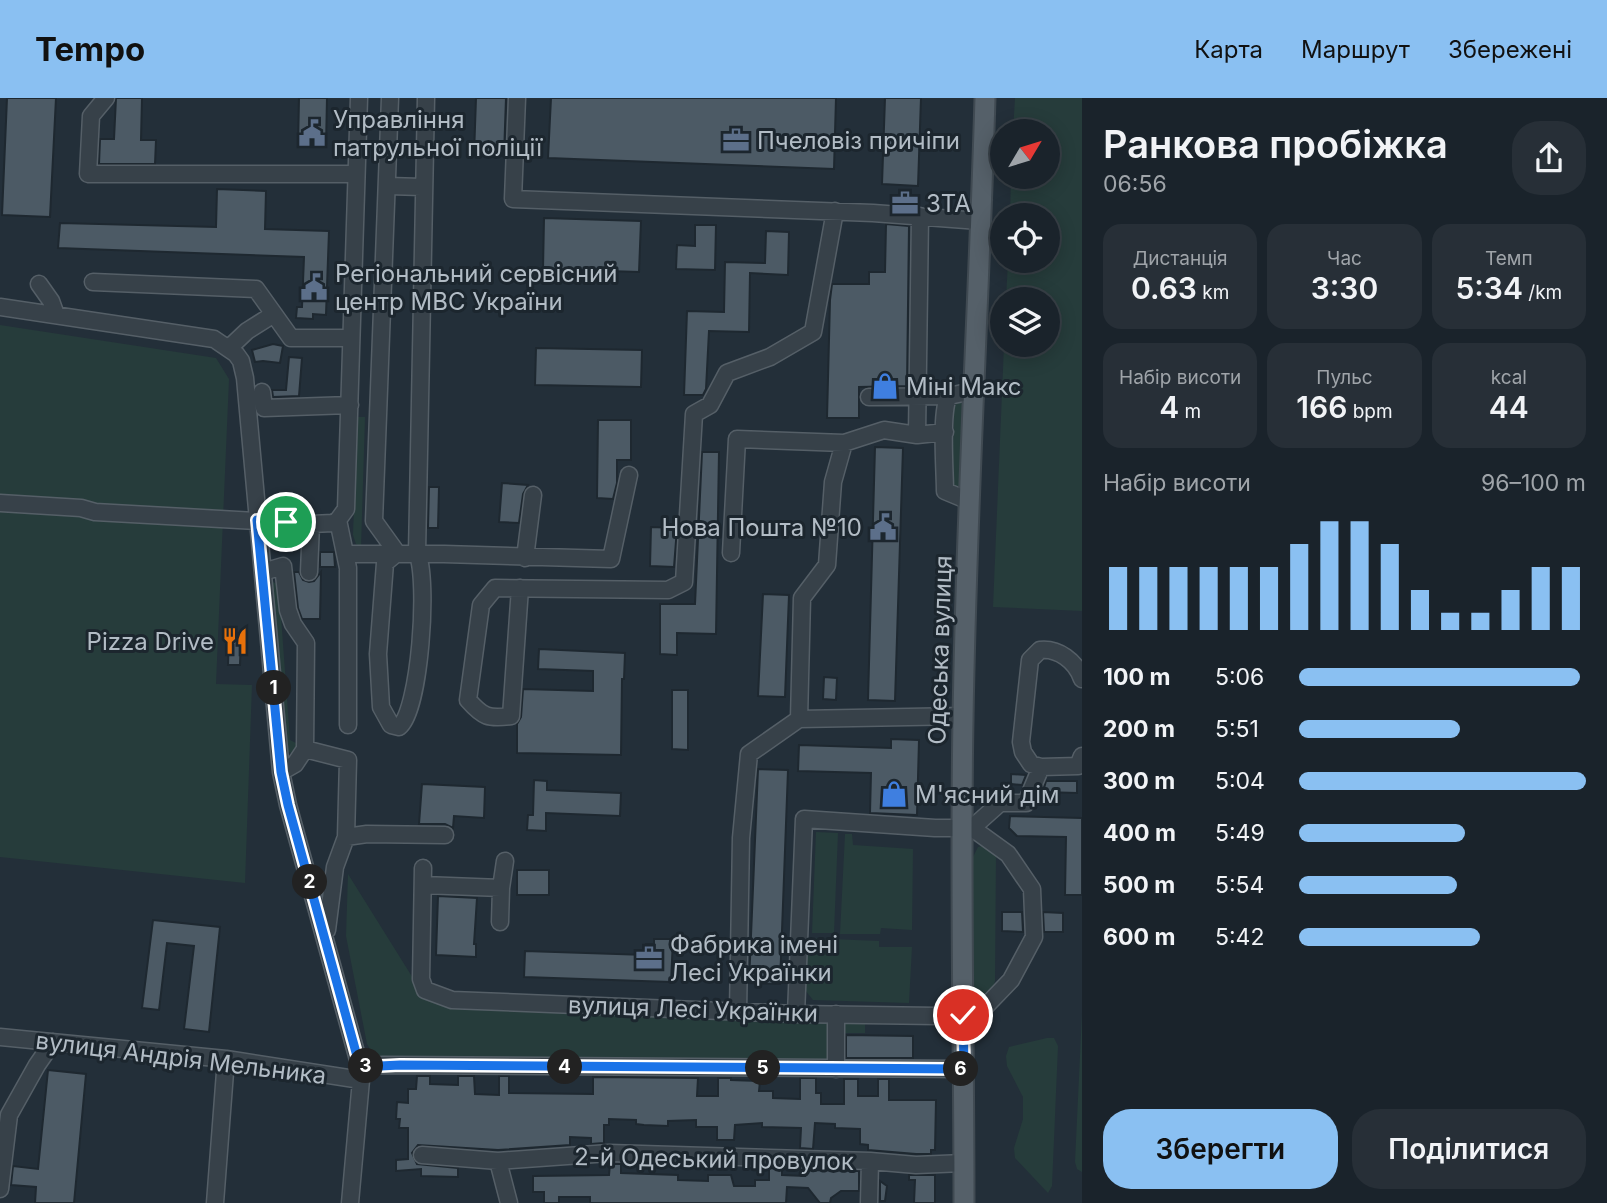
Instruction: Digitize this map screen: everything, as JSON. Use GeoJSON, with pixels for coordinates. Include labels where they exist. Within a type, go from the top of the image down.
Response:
{"type":"FeatureCollection","features":[{"type":"Feature","properties":{"kind":"main road","name":"Одеська вулиця"},"geometry":{"type":"LineString","coordinates":[[964,1203],[966,828],[963,716],[972,391],[985,98]]}},
{"type":"Feature","properties":{"kind":"street"},"geometry":{"type":"LineString","coordinates":[[106,98],[91,116],[88,174],[356,174]]}},
{"type":"Feature","properties":{"kind":"street"},"geometry":{"type":"LineString","coordinates":[[348,725],[347,554],[338,520],[345,509],[359,98]]}},
{"type":"Feature","properties":{"kind":"street"},"geometry":{"type":"LineString","coordinates":[[390,98],[374,521],[397,553]]}},
{"type":"Feature","properties":{"kind":"street"},"geometry":{"type":"LineString","coordinates":[[397,553],[386,563],[378,654],[381,708],[391,725],[399,727],[404,723],[423,632],[424,592],[421,561],[416,553],[426,98]]}},
{"type":"Feature","properties":{"kind":"street"},"geometry":{"type":"LineString","coordinates":[[517,98],[513,199],[835,211],[979,221]]}},
{"type":"Feature","properties":{"kind":"street"},"geometry":{"type":"LineString","coordinates":[[388,186],[422,187]]}},
{"type":"Feature","properties":{"kind":"street"},"geometry":{"type":"LineString","coordinates":[[520,588],[511,716],[493,719],[479,712],[467,700],[481,605],[495,588],[520,588],[668,590],[684,582],[694,414],[710,405],[727,373],[770,357],[813,332],[835,211]]}},
{"type":"Feature","properties":{"kind":"street"},"geometry":{"type":"LineString","coordinates":[[918,435],[920,216]]}},
{"type":"Feature","properties":{"kind":"street"},"geometry":{"type":"LineString","coordinates":[[93,282],[257,289],[290,338],[351,338]]}},
{"type":"Feature","properties":{"kind":"street"},"geometry":{"type":"LineString","coordinates":[[39,284],[51,301],[56,315]]}},
{"type":"Feature","properties":{"kind":"street"},"geometry":{"type":"LineString","coordinates":[[0,307],[214,339],[229,348],[241,361],[246,377],[281,772],[360,1074],[350,1203]]}},
{"type":"Feature","properties":{"kind":"street"},"geometry":{"type":"LineString","coordinates":[[229,348],[247,331],[274,314]]}},
{"type":"Feature","properties":{"kind":"street"},"geometry":{"type":"LineString","coordinates":[[869,397],[949,396],[972,391]]}},
{"type":"Feature","properties":{"kind":"street"},"geometry":{"type":"LineString","coordinates":[[262,392],[264,408],[350,405]]}},
{"type":"Feature","properties":{"kind":"street"},"geometry":{"type":"LineString","coordinates":[[949,396],[946,401],[945,491],[969,501]]}},
{"type":"Feature","properties":{"kind":"street"},"geometry":{"type":"LineString","coordinates":[[731,553],[737,439],[844,443],[884,430],[918,435],[945,432]]}},
{"type":"Feature","properties":{"kind":"street"},"geometry":{"type":"LineString","coordinates":[[799,719],[802,598],[827,565],[833,482],[844,443]]}},
{"type":"Feature","properties":{"kind":"street"},"geometry":{"type":"LineString","coordinates":[[347,554],[416,553],[611,559],[629,475]]}},
{"type":"Feature","properties":{"kind":"street"},"geometry":{"type":"LineString","coordinates":[[526,558],[533,495]]}},
{"type":"Feature","properties":{"kind":"street"},"geometry":{"type":"LineString","coordinates":[[0,503],[222,520],[311,524],[338,520]]}},
{"type":"Feature","properties":{"kind":"street"},"geometry":{"type":"LineString","coordinates":[[309,572],[311,524]]}},
{"type":"Feature","properties":{"kind":"street"},"geometry":{"type":"LineString","coordinates":[[263,572],[283,566],[288,610],[293,624],[306,643],[305,749],[295,764],[281,772]]}},
{"type":"Feature","properties":{"kind":"street"},"geometry":{"type":"LineString","coordinates":[[1082,679],[1074,664],[1058,653],[1040,650],[1030,660],[1021,746],[1031,764],[1041,767],[1078,766],[1082,756]]}},
{"type":"Feature","properties":{"kind":"street"},"geometry":{"type":"LineString","coordinates":[[738,1012],[741,838],[750,754],[799,719],[963,716]]}},
{"type":"Feature","properties":{"kind":"street"},"geometry":{"type":"LineString","coordinates":[[305,749],[348,760],[346,836],[335,867],[326,940]]}},
{"type":"Feature","properties":{"kind":"street"},"geometry":{"type":"LineString","coordinates":[[966,828],[1000,803],[1026,803],[1041,767]]}},
{"type":"Feature","properties":{"kind":"street"},"geometry":{"type":"LineString","coordinates":[[796,1014],[804,819],[966,828],[1008,854],[1032,889],[1034,937],[1011,980],[984,1008],[963,1015]]}},
{"type":"Feature","properties":{"kind":"street"},"geometry":{"type":"LineString","coordinates":[[346,836],[445,835]]}},
{"type":"Feature","properties":{"kind":"street"},"geometry":{"type":"LineString","coordinates":[[500,922],[505,861]]}},
{"type":"Feature","properties":{"kind":"street"},"geometry":{"type":"LineString","coordinates":[[423,868],[423,885],[501,888]]}},
{"type":"Feature","properties":{"kind":"street","name":"вулиця Лесі Українки"},"geometry":{"type":"LineString","coordinates":[[423,885],[421,979],[425,990],[452,1000],[796,1014],[963,1015]]}},
{"type":"Feature","properties":{"kind":"street"},"geometry":{"type":"LineString","coordinates":[[836,1014],[836,1069]]}},
{"type":"Feature","properties":{"kind":"street","name":"вулиця Андрія Мельника"},"geometry":{"type":"LineString","coordinates":[[0,1037],[360,1074]]}},
{"type":"Feature","properties":{"kind":"street"},"geometry":{"type":"LineString","coordinates":[[0,1189],[9,1115],[53,1042]]}},
{"type":"Feature","properties":{"kind":"street"},"geometry":{"type":"LineString","coordinates":[[215,1203],[226,1059]]}},
{"type":"Feature","properties":{"kind":"street"},"geometry":{"type":"LineString","coordinates":[[360,1074],[400,1065],[964,1069]]}},
{"type":"Feature","properties":{"kind":"street","name":"2-й Одеський провулок"},"geometry":{"type":"LineString","coordinates":[[422,1155],[498,1161],[609,1153],[870,1161],[916,1165],[964,1163]]}},
{"type":"Feature","properties":{"kind":"street"},"geometry":{"type":"LineString","coordinates":[[498,1161],[509,1203]]}},
{"type":"Feature","properties":{"kind":"street"},"geometry":{"type":"LineString","coordinates":[[869,1203],[870,1161]]}},
{"type":"Feature","properties":{"kind":"green space"},"geometry":{"type":"Polygon","coordinates":[[[1015,98],[1082,98],[1082,611],[993,607],[1003,357],[1060,357],[1060,287],[1007,287],[1007,273],[1060,273],[1060,203],[1010,203],[1011,189],[1060,189],[1060,119],[1014,119],[1015,98]]]}},
{"type":"Feature","properties":{"kind":"green space"},"geometry":{"type":"Polygon","coordinates":[[[0,325],[216,358],[229,379],[216,684],[252,685],[245,883],[0,857],[0,325]]]}},
{"type":"Feature","properties":{"kind":"green space"},"geometry":{"type":"Polygon","coordinates":[[[961,402],[964,406],[959,490],[954,487],[952,481],[954,409],[956,404],[961,402]]]}},
{"type":"Feature","properties":{"kind":"green space"},"geometry":{"type":"Polygon","coordinates":[[[357,417],[365,417],[361,548],[356,544],[353,535],[357,417]]]}},
{"type":"Feature","properties":{"kind":"green space"},"geometry":{"type":"Polygon","coordinates":[[[271,581],[277,584],[279,589],[290,740],[302,746],[295,755],[287,751],[271,581]]]}},
{"type":"Feature","properties":{"kind":"green space"},"geometry":{"type":"Polygon","coordinates":[[[816,832],[838,833],[834,933],[812,933],[816,832]]]}},
{"type":"Feature","properties":{"kind":"green space"},"geometry":{"type":"Polygon","coordinates":[[[845,834],[852,834],[853,845],[913,849],[912,930],[881,928],[880,934],[840,934],[845,834]]]}},
{"type":"Feature","properties":{"kind":"green space"},"geometry":{"type":"Polygon","coordinates":[[[985,845],[996,854],[995,981],[993,988],[983,994],[976,991],[972,985],[973,857],[978,847],[985,845]]]}},
{"type":"Feature","properties":{"kind":"green space"},"geometry":{"type":"Polygon","coordinates":[[[348,874],[421,991],[832,1019],[832,1065],[376,1059],[367,1044],[346,936],[348,874]]]}},
{"type":"Feature","properties":{"kind":"green space"},"geometry":{"type":"Polygon","coordinates":[[[807,938],[879,941],[879,947],[912,947],[909,1003],[813,1000],[805,990],[807,938]]]}},
{"type":"Feature","properties":{"kind":"green space"},"geometry":{"type":"Polygon","coordinates":[[[1082,1013],[1082,1172],[1077,1169],[1075,1162],[1082,1013]]]}},
{"type":"Feature","properties":{"kind":"green space"},"geometry":{"type":"Polygon","coordinates":[[[839,1019],[865,1020],[865,1033],[839,1033],[839,1019]]]}},
{"type":"Feature","properties":{"kind":"green space"},"geometry":{"type":"Polygon","coordinates":[[[1054,1038],[1058,1046],[1052,1186],[1048,1193],[1015,1158],[1014,1148],[1023,1119],[1023,1097],[1007,1066],[1006,1056],[1009,1047],[1054,1038]]]}},
{"type":"Feature","properties":{"kind":"building"},"geometry":{"type":"Polygon","coordinates":[[[7,98],[56,98],[50,217],[2,215],[7,98]]]}},
{"type":"Feature","properties":{"kind":"building"},"geometry":{"type":"Polygon","coordinates":[[[116,98],[142,98],[141,140],[156,140],[155,164],[99,164],[100,139],[114,139],[116,98]]]}},
{"type":"Feature","properties":{"kind":"building","name":"Управління патрульної поліції"},"geometry":{"type":"Polygon","coordinates":[[[299,98],[327,98],[326,147],[298,146],[299,98]]]}},
{"type":"Feature","properties":{"kind":"building"},"geometry":{"type":"Polygon","coordinates":[[[476,98],[506,98],[504,156],[474,155],[476,98]]]}},
{"type":"Feature","properties":{"kind":"building"},"geometry":{"type":"Polygon","coordinates":[[[551,98],[836,98],[834,169],[548,158],[551,98]]]}},
{"type":"Feature","properties":{"kind":"building"},"geometry":{"type":"Polygon","coordinates":[[[885,98],[921,98],[918,186],[882,184],[885,98]]]}},
{"type":"Feature","properties":{"kind":"building"},"geometry":{"type":"Polygon","coordinates":[[[217,189],[266,191],[265,229],[329,231],[326,315],[313,314],[313,319],[296,318],[297,307],[302,307],[304,257],[58,248],[60,223],[216,227],[217,189]]]}},
{"type":"Feature","properties":{"kind":"building"},"geometry":{"type":"Polygon","coordinates":[[[544,218],[641,221],[639,272],[543,269],[544,218]]]}},
{"type":"Feature","properties":{"kind":"building"},"geometry":{"type":"Polygon","coordinates":[[[886,224],[909,226],[907,386],[859,387],[859,418],[827,418],[832,284],[869,284],[869,272],[885,272],[886,224]]]}},
{"type":"Feature","properties":{"kind":"building"},"geometry":{"type":"Polygon","coordinates":[[[695,225],[716,225],[715,270],[676,269],[677,245],[695,246],[695,225]]]}},
{"type":"Feature","properties":{"kind":"building"},"geometry":{"type":"Polygon","coordinates":[[[766,231],[789,232],[788,275],[750,273],[749,332],[709,331],[706,389],[703,395],[684,395],[687,311],[724,312],[725,262],[765,263],[766,231]]]}},
{"type":"Feature","properties":{"kind":"building"},"geometry":{"type":"Polygon","coordinates":[[[273,344],[283,346],[280,363],[255,362],[252,350],[273,344]]]}},
{"type":"Feature","properties":{"kind":"building"},"geometry":{"type":"Polygon","coordinates":[[[536,348],[642,350],[641,387],[535,385],[536,348]]]}},
{"type":"Feature","properties":{"kind":"building"},"geometry":{"type":"Polygon","coordinates":[[[289,357],[302,358],[299,396],[273,397],[272,390],[286,390],[289,357]]]}},
{"type":"Feature","properties":{"kind":"building"},"geometry":{"type":"Polygon","coordinates":[[[598,420],[631,420],[631,460],[617,460],[617,483],[613,499],[597,498],[598,420]]]}},
{"type":"Feature","properties":{"kind":"building"},"geometry":{"type":"Polygon","coordinates":[[[875,447],[903,448],[895,701],[868,700],[875,447]]]}},
{"type":"Feature","properties":{"kind":"building"},"geometry":{"type":"Polygon","coordinates":[[[702,452],[719,452],[716,634],[677,633],[677,655],[660,654],[660,604],[695,604],[702,452]]]}},
{"type":"Feature","properties":{"kind":"building"},"geometry":{"type":"Polygon","coordinates":[[[502,483],[528,485],[523,494],[519,523],[499,522],[502,483]]]}},
{"type":"Feature","properties":{"kind":"building"},"geometry":{"type":"Polygon","coordinates":[[[429,487],[439,487],[438,528],[428,528],[429,487]]]}},
{"type":"Feature","properties":{"kind":"building"},"geometry":{"type":"Polygon","coordinates":[[[651,527],[677,528],[674,567],[650,566],[651,527]]]}},
{"type":"Feature","properties":{"kind":"building"},"geometry":{"type":"Polygon","coordinates":[[[320,552],[334,552],[335,567],[320,567],[320,552]]]}},
{"type":"Feature","properties":{"kind":"building"},"geometry":{"type":"Polygon","coordinates":[[[294,572],[299,572],[303,580],[309,582],[314,581],[321,572],[320,619],[302,619],[294,572]]]}},
{"type":"Feature","properties":{"kind":"building"},"geometry":{"type":"Polygon","coordinates":[[[763,594],[789,595],[785,697],[758,696],[763,594]]]}},
{"type":"Feature","properties":{"kind":"building","name":"Pizza Drive"},"geometry":{"type":"Polygon","coordinates":[[[229,633],[241,633],[240,665],[228,665],[229,633]]]}},
{"type":"Feature","properties":{"kind":"building"},"geometry":{"type":"Polygon","coordinates":[[[539,649],[625,653],[621,755],[517,753],[517,724],[521,717],[523,689],[593,691],[593,671],[538,669],[539,649]]]}},
{"type":"Feature","properties":{"kind":"building"},"geometry":{"type":"Polygon","coordinates":[[[824,677],[837,678],[836,700],[823,699],[824,677]]]}},
{"type":"Feature","properties":{"kind":"building"},"geometry":{"type":"Polygon","coordinates":[[[672,690],[688,690],[688,750],[672,749],[672,690]]]}},
{"type":"Feature","properties":{"kind":"building"},"geometry":{"type":"Polygon","coordinates":[[[891,739],[919,740],[917,815],[870,813],[871,773],[798,771],[799,745],[891,748],[891,739]]]}},
{"type":"Feature","properties":{"kind":"building"},"geometry":{"type":"Polygon","coordinates":[[[758,769],[788,770],[780,984],[749,983],[758,769]]]}},
{"type":"Feature","properties":{"kind":"building"},"geometry":{"type":"Polygon","coordinates":[[[1011,774],[1026,775],[1022,785],[1011,784],[1011,774]]]}},
{"type":"Feature","properties":{"kind":"building"},"geometry":{"type":"Polygon","coordinates":[[[534,780],[547,781],[547,790],[621,793],[620,816],[546,813],[546,831],[527,830],[528,815],[533,815],[534,780]]]}},
{"type":"Feature","properties":{"kind":"building"},"geometry":{"type":"Polygon","coordinates":[[[1046,781],[1077,781],[1077,793],[1043,792],[1046,781]]]}},
{"type":"Feature","properties":{"kind":"building"},"geometry":{"type":"Polygon","coordinates":[[[422,784],[485,787],[484,818],[454,816],[453,828],[445,824],[419,824],[422,784]]]}},
{"type":"Feature","properties":{"kind":"building"},"geometry":{"type":"Polygon","coordinates":[[[1010,816],[1082,818],[1082,895],[1065,895],[1066,837],[1017,836],[1009,828],[1010,816]]]}},
{"type":"Feature","properties":{"kind":"building"},"geometry":{"type":"Polygon","coordinates":[[[517,870],[549,870],[549,895],[517,895],[517,870]]]}},
{"type":"Feature","properties":{"kind":"building"},"geometry":{"type":"Polygon","coordinates":[[[438,896],[477,898],[474,944],[476,957],[436,955],[438,896]]]}},
{"type":"Feature","properties":{"kind":"building"},"geometry":{"type":"Polygon","coordinates":[[[1002,912],[1022,912],[1023,932],[1002,931],[1002,912]]]}},
{"type":"Feature","properties":{"kind":"building"},"geometry":{"type":"Polygon","coordinates":[[[1043,912],[1063,913],[1063,932],[1044,932],[1043,912]]]}},
{"type":"Feature","properties":{"kind":"building"},"geometry":{"type":"Polygon","coordinates":[[[153,920],[220,927],[209,1032],[184,1029],[194,946],[167,943],[159,1010],[142,1008],[153,920]]]}},
{"type":"Feature","properties":{"kind":"building"},"geometry":{"type":"Polygon","coordinates":[[[654,939],[673,939],[671,982],[524,977],[525,951],[646,955],[646,944],[654,944],[654,939]]]}},
{"type":"Feature","properties":{"kind":"building"},"geometry":{"type":"Polygon","coordinates":[[[846,1035],[913,1036],[913,1058],[846,1058],[846,1035]]]}},
{"type":"Feature","properties":{"kind":"building"},"geometry":{"type":"Polygon","coordinates":[[[48,1070],[86,1074],[74,1203],[35,1203],[36,1187],[11,1185],[13,1166],[38,1169],[48,1070]]]}},
{"type":"Feature","properties":{"kind":"building"},"geometry":{"type":"Polygon","coordinates":[[[417,1076],[430,1076],[430,1084],[458,1085],[458,1076],[474,1076],[475,1094],[499,1095],[499,1076],[509,1076],[509,1093],[593,1094],[593,1077],[698,1078],[697,1096],[718,1096],[718,1078],[731,1078],[760,1081],[759,1091],[773,1091],[773,1098],[800,1099],[800,1078],[816,1078],[816,1093],[821,1093],[821,1104],[844,1104],[844,1079],[858,1079],[858,1096],[878,1096],[878,1079],[889,1079],[889,1100],[936,1100],[935,1150],[931,1150],[931,1154],[916,1154],[868,1150],[868,1145],[860,1144],[860,1129],[835,1128],[835,1124],[815,1123],[813,1149],[800,1148],[801,1128],[762,1127],[762,1123],[735,1125],[734,1140],[717,1140],[717,1127],[696,1127],[696,1120],[668,1121],[668,1126],[636,1124],[636,1120],[609,1119],[609,1125],[604,1125],[604,1143],[591,1144],[591,1138],[570,1137],[570,1145],[498,1150],[418,1145],[412,1153],[417,1164],[458,1168],[458,1177],[421,1176],[421,1169],[396,1171],[396,1160],[408,1159],[408,1128],[399,1128],[400,1119],[396,1119],[397,1102],[408,1103],[408,1089],[416,1089],[417,1076]]]}},
{"type":"Feature","properties":{"kind":"building"},"geometry":{"type":"Polygon","coordinates":[[[610,1164],[621,1164],[621,1173],[678,1175],[678,1180],[708,1181],[708,1175],[731,1175],[734,1186],[755,1186],[755,1180],[769,1180],[769,1168],[782,1169],[782,1175],[805,1176],[805,1170],[859,1171],[859,1191],[841,1191],[831,1198],[830,1203],[820,1203],[808,1188],[787,1187],[786,1203],[590,1203],[590,1197],[559,1197],[559,1203],[544,1203],[544,1192],[533,1192],[533,1176],[609,1175],[610,1164]]]}},
{"type":"Feature","properties":{"kind":"building"},"geometry":{"type":"Polygon","coordinates":[[[909,1175],[935,1175],[935,1203],[914,1203],[915,1180],[909,1180],[909,1175]]]}},
{"type":"Feature","properties":{"kind":"building"},"geometry":{"type":"Polygon","coordinates":[[[880,1181],[887,1186],[885,1201],[880,1201],[880,1181]]]}},
{"type":"Feature","properties":{"kind":"place","name":"Управління патрульної поліції"},"geometry":{"type":"Point","coordinates":[312,133]}},
{"type":"Feature","properties":{"kind":"place","name":"Пчеловіз причіпи"},"geometry":{"type":"Point","coordinates":[736,140]}},
{"type":"Feature","properties":{"kind":"place","name":"ЗТА"},"geometry":{"type":"Point","coordinates":[905,203]}},
{"type":"Feature","properties":{"kind":"place","name":"Регіональний сервісний центр МВС України"},"geometry":{"type":"Point","coordinates":[314,287]}},
{"type":"Feature","properties":{"kind":"place","name":"Міні Макс"},"geometry":{"type":"Point","coordinates":[885,386]}},
{"type":"Feature","properties":{"kind":"place","name":"Нова Пошта №10"},"geometry":{"type":"Point","coordinates":[883,527]}},
{"type":"Feature","properties":{"kind":"place","name":"Pizza Drive"},"geometry":{"type":"Point","coordinates":[235,641]}},
{"type":"Feature","properties":{"kind":"place","name":"М'ясний дім"},"geometry":{"type":"Point","coordinates":[894,794]}},
{"type":"Feature","properties":{"kind":"place","name":"Фабрика імені Лесі Українки"},"geometry":{"type":"Point","coordinates":[649,958]}},
{"type":"Feature","properties":{"kind":"route"},"geometry":{"type":"LineString","coordinates":[[286,522],[257,520],[281,772],[360,1067],[400,1065],[964,1069],[963,1015]]}}]}
